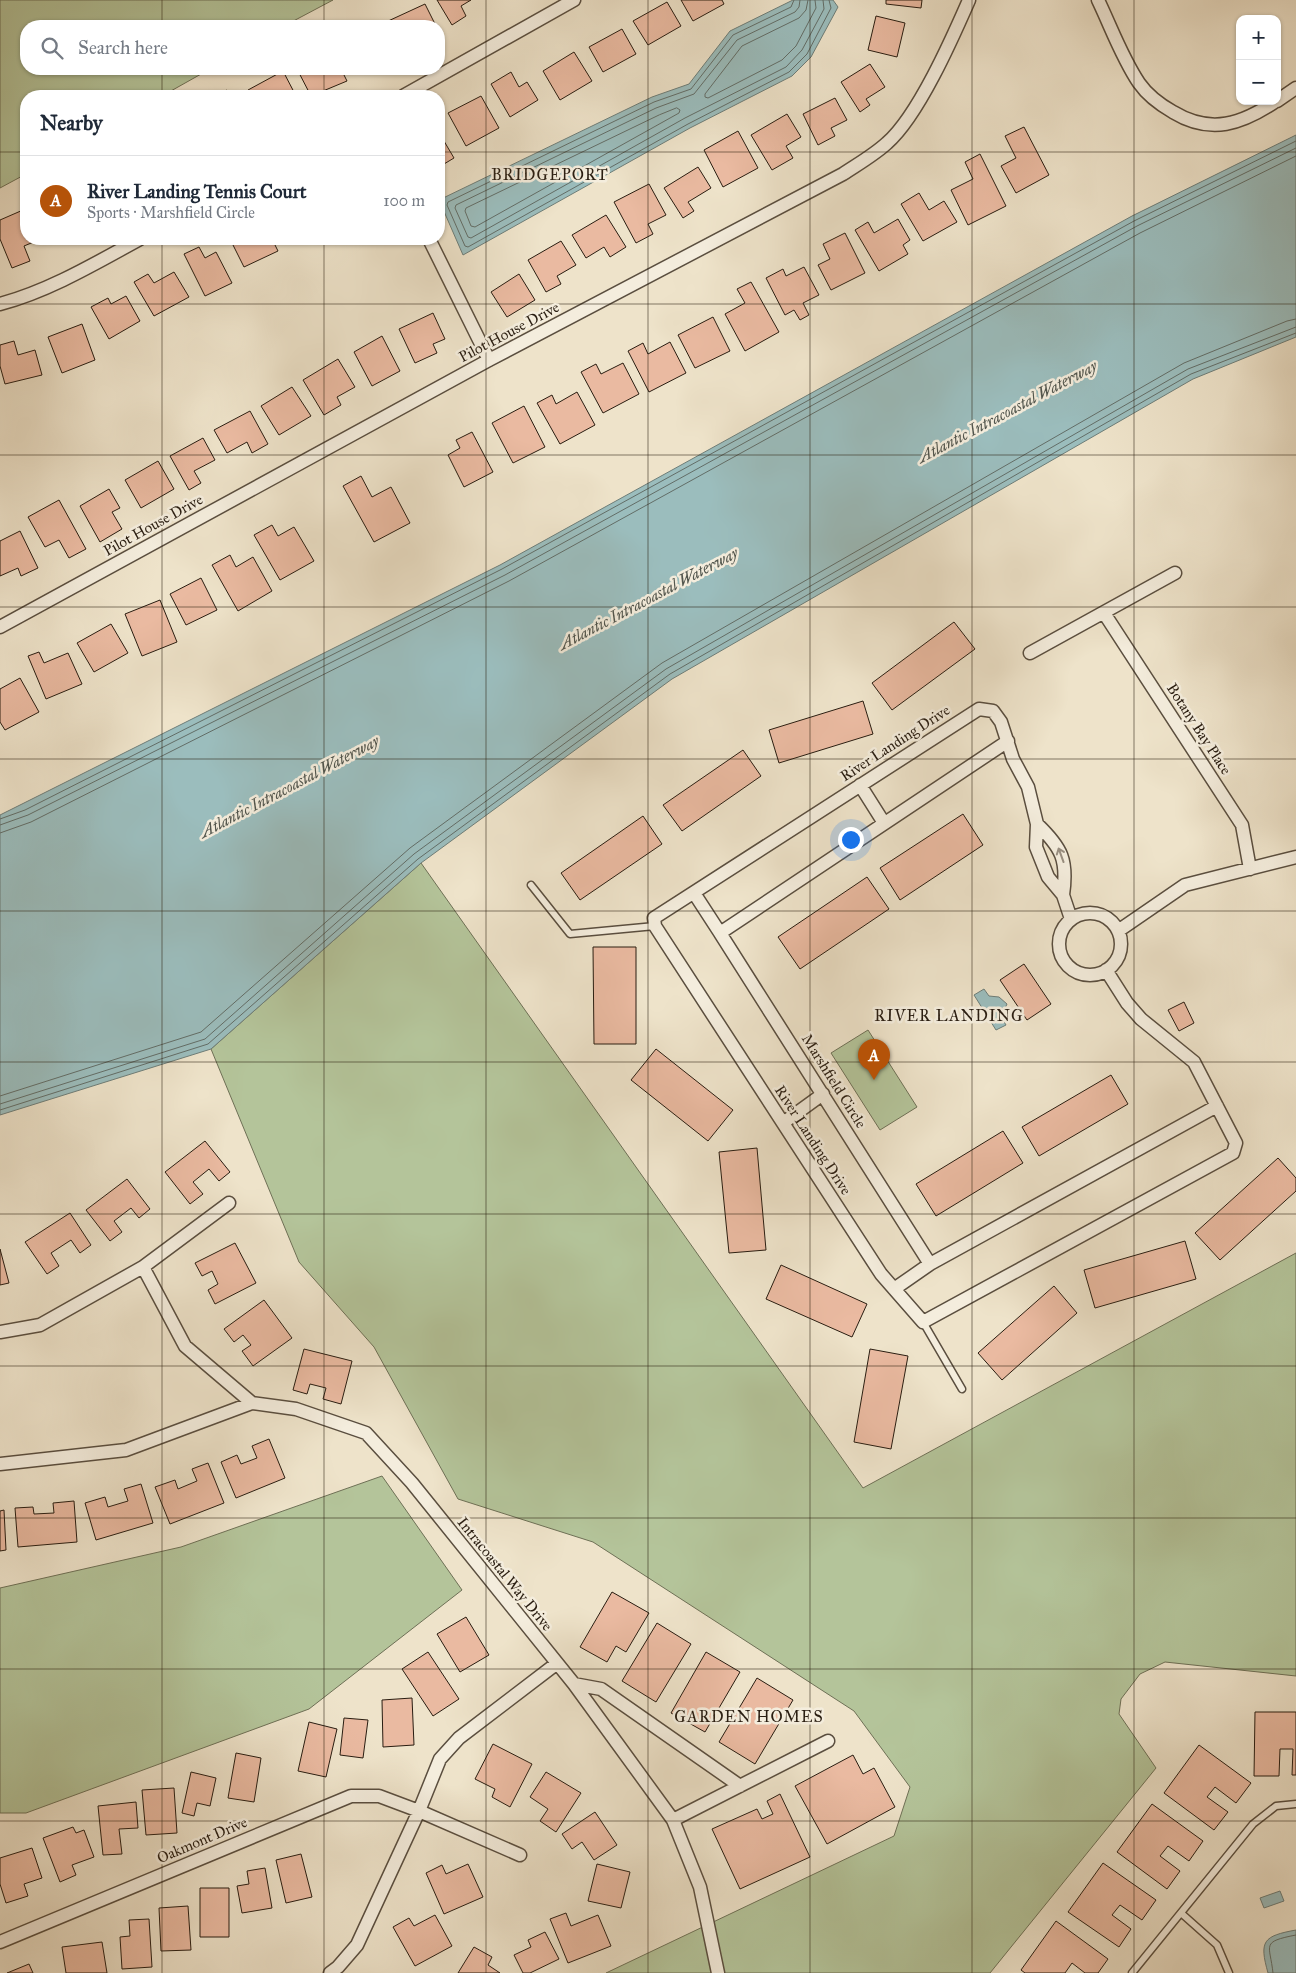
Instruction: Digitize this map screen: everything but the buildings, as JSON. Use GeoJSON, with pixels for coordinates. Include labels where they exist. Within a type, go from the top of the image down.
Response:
{"type":"FeatureCollection","features":[{"type":"Feature","properties":{"kind":"street"},"geometry":{"type":"LineString","coordinates":[[445,72],[574,0]]}},
{"type":"Feature","properties":{"kind":"street","name":"Pilot House Drive"},"geometry":{"type":"LineString","coordinates":[[0,627],[489,360],[843,174],[888,143],[911,116],[958,26],[969,0]]}},
{"type":"Feature","properties":{"kind":"street"},"geometry":{"type":"LineString","coordinates":[[1098,0],[1139,82],[1157,103],[1181,117],[1208,125],[1234,123],[1255,115],[1271,105]]}},
{"type":"Feature","properties":{"kind":"street"},"geometry":{"type":"LineString","coordinates":[[414,90],[440,75]]}},
{"type":"Feature","properties":{"kind":"street"},"geometry":{"type":"LineString","coordinates":[[1281,98],[1296,88]]}},
{"type":"Feature","properties":{"kind":"street"},"geometry":{"type":"LineString","coordinates":[[0,304],[18,299],[82,270],[129,245]]}},
{"type":"Feature","properties":{"kind":"street"},"geometry":{"type":"LineString","coordinates":[[432,245],[489,360]]}},
{"type":"Feature","properties":{"kind":"street"},"geometry":{"type":"LineString","coordinates":[[1030,653],[1104,614],[1175,572]]}},
{"type":"Feature","properties":{"kind":"street","name":"Botany Bay Place"},"geometry":{"type":"LineString","coordinates":[[1104,614],[1242,825],[1250,869]]}},
{"type":"Feature","properties":{"kind":"street","name":"River Landing Drive"},"geometry":{"type":"LineString","coordinates":[[923,1322],[881,1274],[656,926],[654,918],[979,709],[992,711],[1001,722],[1013,759],[1028,787],[1037,824],[1036,847],[1048,877],[1064,895]]}},
{"type":"Feature","properties":{"kind":"street"},"geometry":{"type":"LineString","coordinates":[[720,932],[1008,741]]}},
{"type":"Feature","properties":{"kind":"street"},"geometry":{"type":"LineString","coordinates":[[860,785],[884,823]]}},
{"type":"Feature","properties":{"kind":"street","name":"River Landing Drive"},"geometry":{"type":"LineString","coordinates":[[1037,824],[1056,842],[1066,871],[1064,895],[1072,919]]}},
{"type":"Feature","properties":{"kind":"street"},"geometry":{"type":"LineString","coordinates":[[1118,930],[1185,885],[1296,857]]}},
{"type":"Feature","properties":{"kind":"street","name":"Marshfield Circle"},"geometry":{"type":"LineString","coordinates":[[694,893],[930,1264]]}},
{"type":"Feature","properties":{"kind":"street"},"geometry":{"type":"LineString","coordinates":[[1088,913],[1097,914],[1106,917],[1118,930],[1121,939],[1118,957],[1106,970],[1098,974],[1081,974],[1073,970],[1062,958],[1059,950],[1060,933],[1072,919],[1088,913]]}},
{"type":"Feature","properties":{"kind":"street"},"geometry":{"type":"LineString","coordinates":[[923,1322],[1233,1153],[1236,1143],[1194,1062],[1141,1018],[1127,1003],[1106,970]]}},
{"type":"Feature","properties":{"kind":"street"},"geometry":{"type":"LineString","coordinates":[[783,1123],[823,1094]]}},
{"type":"Feature","properties":{"kind":"street"},"geometry":{"type":"LineString","coordinates":[[894,1289],[930,1264],[1217,1106]]}},
{"type":"Feature","properties":{"kind":"street"},"geometry":{"type":"LineString","coordinates":[[0,1332],[40,1325],[143,1267],[229,1203]]}},
{"type":"Feature","properties":{"kind":"street"},"geometry":{"type":"LineString","coordinates":[[0,1464],[126,1450],[252,1403],[185,1346],[143,1267]]}},
{"type":"Feature","properties":{"kind":"street","name":"Intracoastal Way Drive"},"geometry":{"type":"LineString","coordinates":[[252,1403],[296,1409],[366,1433],[412,1483],[574,1684],[673,1820],[700,1887],[718,1973]]}},
{"type":"Feature","properties":{"kind":"street"},"geometry":{"type":"LineString","coordinates":[[330,1973],[338,1967],[357,1945],[419,1811],[440,1759],[459,1738],[556,1664]]}},
{"type":"Feature","properties":{"kind":"street"},"geometry":{"type":"LineString","coordinates":[[574,1684],[601,1689],[740,1786]]}},
{"type":"Feature","properties":{"kind":"street"},"geometry":{"type":"LineString","coordinates":[[673,1820],[828,1741]]}},
{"type":"Feature","properties":{"kind":"street","name":"Oakmont Drive"},"geometry":{"type":"LineString","coordinates":[[0,1942],[351,1796],[379,1796],[419,1811],[520,1855]]}},
{"type":"Feature","properties":{"kind":"lane"},"geometry":{"type":"LineString","coordinates":[[531,885],[570,934],[656,926]]}},
{"type":"Feature","properties":{"kind":"lane"},"geometry":{"type":"LineString","coordinates":[[923,1322],[962,1389]]}},
{"type":"Feature","properties":{"kind":"lane"},"geometry":{"type":"LineString","coordinates":[[1132,1973],[1254,1824],[1276,1806],[1296,1804]]}},
{"type":"Feature","properties":{"kind":"lane"},"geometry":{"type":"LineString","coordinates":[[1181,1913],[1217,1945],[1228,1972]]}},
{"type":"Feature","properties":{"kind":"green space"},"geometry":{"type":"Polygon","coordinates":[[[0,0],[333,0],[295,20],[20,20],[20,75],[199,75],[173,90],[20,90],[20,177],[0,188],[0,0]]]}},
{"type":"Feature","properties":{"kind":"green space"},"geometry":{"type":"Polygon","coordinates":[[[421,863],[863,1488],[1296,1253],[1296,1676],[1165,1662],[1140,1674],[1121,1699],[1119,1714],[1156,1768],[990,1973],[606,1973],[894,1836],[910,1787],[854,1711],[593,1542],[458,1499],[374,1347],[299,1262],[211,1049],[421,863]]]}},
{"type":"Feature","properties":{"kind":"green space"},"geometry":{"type":"Polygon","coordinates":[[[868,1030],[917,1107],[880,1130],[831,1053],[868,1030]]]}},
{"type":"Feature","properties":{"kind":"green space"},"geometry":{"type":"Polygon","coordinates":[[[382,1476],[462,1590],[309,1709],[26,1813],[0,1813],[0,1588],[181,1547],[382,1476]]]}},
{"type":"Feature","properties":{"kind":"water"},"geometry":{"type":"Polygon","coordinates":[[[793,0],[833,0],[838,7],[811,57],[792,76],[690,128],[463,255],[445,214],[445,197],[652,97],[689,84],[730,31],[793,0]]]}},
{"type":"Feature","properties":{"kind":"water","name":"Atlantic Intracoastal Waterway"},"geometry":{"type":"Polygon","coordinates":[[[1296,135],[1296,337],[1193,379],[672,679],[421,863],[211,1049],[0,1115],[0,815],[500,565],[1132,216],[1296,135]]]}},
{"type":"Feature","properties":{"kind":"water"},"geometry":{"type":"Polygon","coordinates":[[[984,989],[989,996],[999,997],[1007,1004],[1001,1017],[1006,1025],[996,1030],[974,995],[984,989]]]}},
{"type":"Feature","properties":{"kind":"water"},"geometry":{"type":"Polygon","coordinates":[[[1280,1891],[1284,1901],[1264,1908],[1260,1898],[1280,1891]]]}},
{"type":"Feature","properties":{"kind":"water"},"geometry":{"type":"Polygon","coordinates":[[[1296,1930],[1296,1973],[1268,1973],[1264,1954],[1266,1942],[1276,1935],[1296,1930]]]}},
{"type":"Feature","properties":{"kind":"place","name":"River Landing Tennis Court"},"geometry":{"type":"Point","coordinates":[874,1080]}},
{"type":"Feature","properties":{"kind":"district","name":"BRIDGEPORT"},"geometry":{"type":"Point","coordinates":[550,174]}},
{"type":"Feature","properties":{"kind":"district","name":"RIVER LANDING"},"geometry":{"type":"Point","coordinates":[949,1015]}},
{"type":"Feature","properties":{"kind":"district","name":"GARDEN HOMES"},"geometry":{"type":"Point","coordinates":[749,1716]}}]}
